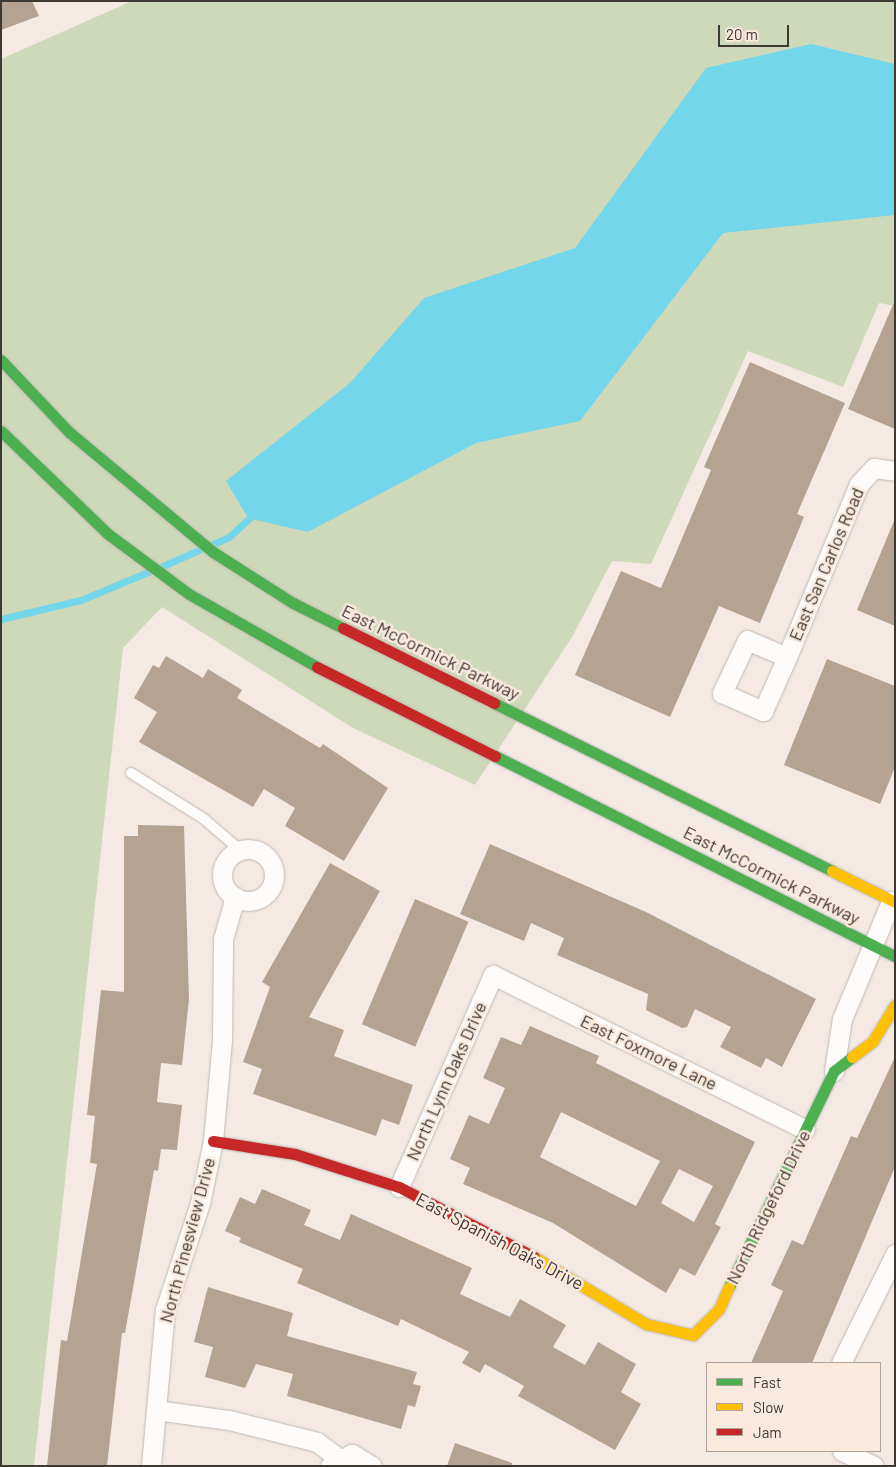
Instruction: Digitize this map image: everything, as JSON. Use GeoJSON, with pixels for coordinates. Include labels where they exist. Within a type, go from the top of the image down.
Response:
{"type":"FeatureCollection","features":[{"type":"Feature","properties":{"kind":"main road","name":"East McCormick Parkway"},"geometry":{"type":"LineString","coordinates":[[1,360],[69,432],[145,498],[213,552],[293,603],[893,901]]}},
{"type":"Feature","properties":{"kind":"main road","name":"East McCormick Parkway"},"geometry":{"type":"LineString","coordinates":[[1,431],[108,534],[189,594],[273,645],[895,956]]}},
{"type":"Feature","properties":{"kind":"main road","name":"North Ridgeford Drive"},"geometry":{"type":"LineString","coordinates":[[693,1335],[719,1309],[834,1071],[873,1041],[895,1006]]}},
{"type":"Feature","properties":{"kind":"main road","name":"East Spanish Oaks Drive"},"geometry":{"type":"LineString","coordinates":[[213,1141],[295,1154],[399,1187],[483,1228],[646,1324],[693,1335]]}},
{"type":"Feature","properties":{"kind":"street","name":"East San Carlos Road"},"geometry":{"type":"LineString","coordinates":[[787,657],[859,484],[874,468],[895,471]]}},
{"type":"Feature","properties":{"kind":"street"},"geometry":{"type":"LineString","coordinates":[[240,850],[266,856],[274,879],[261,898],[245,901],[235,897],[225,887],[223,870],[240,850]]}},
{"type":"Feature","properties":{"kind":"street","name":"North Pinesview Drive"},"geometry":{"type":"LineString","coordinates":[[151,1466],[165,1310],[200,1203],[213,1141],[222,1041],[223,939],[235,897]]}},
{"type":"Feature","properties":{"kind":"street","name":"North Ridgeford Drive"},"geometry":{"type":"LineString","coordinates":[[834,1071],[842,1018],[872,945],[893,901]]}},
{"type":"Feature","properties":{"kind":"street","name":"East Foxmore Lane"},"geometry":{"type":"LineString","coordinates":[[493,975],[805,1129]]}},
{"type":"Feature","properties":{"kind":"street","name":"North Lynn Oaks Drive"},"geometry":{"type":"LineString","coordinates":[[399,1187],[493,975]]}},
{"type":"Feature","properties":{"kind":"street"},"geometry":{"type":"LineString","coordinates":[[841,1362],[894,1256]]}},
{"type":"Feature","properties":{"kind":"street"},"geometry":{"type":"LineString","coordinates":[[156,1410],[229,1420],[290,1435],[327,1447],[334,1462],[353,1454],[372,1466]]}},
{"type":"Feature","properties":{"kind":"street"},"geometry":{"type":"LineString","coordinates":[[844,1452],[874,1466]]}},
{"type":"Feature","properties":{"kind":"lane"},"geometry":{"type":"LineString","coordinates":[[131,774],[204,819],[240,850]]}},
{"type":"Feature","properties":{"kind":"green space"},"geometry":{"type":"Polygon","coordinates":[[[132,1],[895,1],[895,306],[879,303],[843,387],[748,351],[651,564],[612,561],[572,637],[475,785],[353,728],[162,607],[123,648],[34,1466],[1,1466],[1,59],[132,1]]]}},
{"type":"Feature","properties":{"kind":"water"},"geometry":{"type":"Polygon","coordinates":[[[811,44],[895,64],[895,215],[723,233],[580,421],[476,443],[308,532],[248,518],[226,481],[350,383],[424,298],[575,248],[706,68],[811,44]]]}},
{"type":"Feature","properties":{"kind":"building"},"geometry":{"type":"Polygon","coordinates":[[[1,1],[32,1],[39,16],[1,30],[1,1]]]}},
{"type":"Feature","properties":{"kind":"building"},"geometry":{"type":"Polygon","coordinates":[[[895,300],[895,429],[848,409],[895,300]]]}},
{"type":"Feature","properties":{"kind":"building"},"geometry":{"type":"Polygon","coordinates":[[[750,362],[845,403],[797,514],[804,517],[760,623],[719,606],[670,717],[575,675],[621,571],[661,588],[711,470],[704,467],[750,362]]]}},
{"type":"Feature","properties":{"kind":"building"},"geometry":{"type":"Polygon","coordinates":[[[895,521],[895,626],[857,610],[895,521]]]}},
{"type":"Feature","properties":{"kind":"building"},"geometry":{"type":"Polygon","coordinates":[[[166,656],[203,678],[208,669],[242,690],[237,698],[320,748],[323,744],[388,788],[344,861],[285,826],[295,808],[264,789],[253,807],[139,742],[157,712],[134,698],[153,665],[159,668],[166,656]]]}},
{"type":"Feature","properties":{"kind":"building"},"geometry":{"type":"Polygon","coordinates":[[[827,659],[895,686],[895,767],[880,804],[784,765],[827,659]]]}},
{"type":"Feature","properties":{"kind":"building"},"geometry":{"type":"Polygon","coordinates":[[[138,825],[184,826],[189,999],[182,1065],[161,1063],[157,1102],[182,1105],[177,1150],[161,1149],[158,1171],[154,1170],[125,1333],[122,1333],[107,1466],[47,1466],[61,1340],[67,1341],[97,1164],[90,1163],[95,1116],[87,1115],[101,990],[124,992],[124,836],[138,836],[138,825]]]}},
{"type":"Feature","properties":{"kind":"building"},"geometry":{"type":"Polygon","coordinates":[[[490,844],[646,912],[816,999],[782,1067],[766,1058],[761,1068],[720,1047],[731,1027],[695,1009],[687,1027],[682,1028],[646,1010],[648,994],[557,955],[564,938],[531,923],[524,941],[460,914],[490,844]]]}},
{"type":"Feature","properties":{"kind":"building"},"geometry":{"type":"Polygon","coordinates":[[[330,863],[380,891],[309,1017],[344,1030],[334,1056],[413,1085],[399,1125],[382,1119],[376,1136],[253,1094],[262,1069],[243,1062],[270,987],[262,982],[330,863]]]}},
{"type":"Feature","properties":{"kind":"building"},"geometry":{"type":"Polygon","coordinates":[[[415,899],[468,922],[415,1047],[362,1024],[415,899]]]}},
{"type":"Feature","properties":{"kind":"building"},"geometry":{"type":"Polygon","coordinates":[[[530,1026],[599,1056],[596,1063],[755,1142],[715,1224],[721,1227],[695,1276],[680,1268],[666,1293],[553,1223],[463,1184],[470,1168],[450,1159],[469,1115],[489,1124],[505,1088],[483,1078],[501,1037],[521,1045],[530,1026]],[[561,1112],[540,1157],[636,1206],[660,1161],[561,1112]],[[679,1169],[661,1203],[694,1222],[713,1186],[679,1169]]]}},
{"type":"Feature","properties":{"kind":"building"},"geometry":{"type":"Polygon","coordinates":[[[895,1057],[895,1167],[812,1362],[751,1362],[783,1291],[771,1285],[792,1240],[803,1245],[851,1136],[857,1138],[895,1057]]]}},
{"type":"Feature","properties":{"kind":"building"},"geometry":{"type":"Polygon","coordinates":[[[262,1189],[311,1210],[304,1225],[340,1240],[351,1214],[472,1268],[460,1294],[510,1317],[520,1299],[566,1325],[553,1347],[585,1365],[598,1342],[636,1364],[621,1392],[641,1404],[615,1450],[518,1396],[524,1386],[485,1364],[480,1373],[462,1363],[469,1352],[401,1319],[398,1326],[297,1283],[303,1269],[239,1242],[241,1238],[225,1231],[240,1197],[255,1204],[262,1189]]]}},
{"type":"Feature","properties":{"kind":"building"},"geometry":{"type":"Polygon","coordinates":[[[208,1287],[293,1313],[287,1336],[417,1372],[413,1384],[421,1386],[415,1407],[408,1405],[401,1429],[287,1396],[293,1374],[256,1364],[245,1388],[205,1377],[213,1347],[194,1342],[208,1287]]]}},
{"type":"Feature","properties":{"kind":"building"},"geometry":{"type":"Polygon","coordinates":[[[455,1443],[512,1463],[512,1466],[447,1466],[455,1443]]]}},
{"type":"Feature","properties":{"kind":"waterway"},"geometry":{"type":"LineString","coordinates":[[213,544],[229,537],[254,514]]}},
{"type":"Feature","properties":{"kind":"waterway"},"geometry":{"type":"LineString","coordinates":[[163,566],[201,549]]}},
{"type":"Feature","properties":{"kind":"waterway"},"geometry":{"type":"LineString","coordinates":[[1,619],[81,600],[148,572]]}},
{"type":"Feature","properties":{"kind":"traffic: fast"},"geometry":{"type":"LineString","coordinates":[[1,360],[69,432],[213,552],[293,603],[343,628]]}},
{"type":"Feature","properties":{"kind":"traffic: fast"},"geometry":{"type":"LineString","coordinates":[[1,431],[108,534],[189,594],[317,667]]}},
{"type":"Feature","properties":{"kind":"traffic: fast"},"geometry":{"type":"LineString","coordinates":[[494,703],[832,871]]}},
{"type":"Feature","properties":{"kind":"traffic: fast"},"geometry":{"type":"LineString","coordinates":[[495,756],[895,956]]}},
{"type":"Feature","properties":{"kind":"traffic: fast"},"geometry":{"type":"LineString","coordinates":[[729,1287],[834,1071],[852,1057]]}},
{"type":"Feature","properties":{"kind":"traffic: slow"},"geometry":{"type":"LineString","coordinates":[[832,871],[895,902]]}},
{"type":"Feature","properties":{"kind":"traffic: slow"},"geometry":{"type":"LineString","coordinates":[[852,1057],[873,1041],[895,1005]]}},
{"type":"Feature","properties":{"kind":"traffic: slow"},"geometry":{"type":"LineString","coordinates":[[534,1257],[646,1324],[693,1335],[719,1309],[729,1287]]}},
{"type":"Feature","properties":{"kind":"traffic: jam"},"geometry":{"type":"LineString","coordinates":[[343,628],[494,703]]}},
{"type":"Feature","properties":{"kind":"traffic: jam"},"geometry":{"type":"LineString","coordinates":[[317,667],[495,756]]}},
{"type":"Feature","properties":{"kind":"traffic: jam"},"geometry":{"type":"LineString","coordinates":[[213,1141],[295,1154],[399,1187],[534,1257]]}}]}
